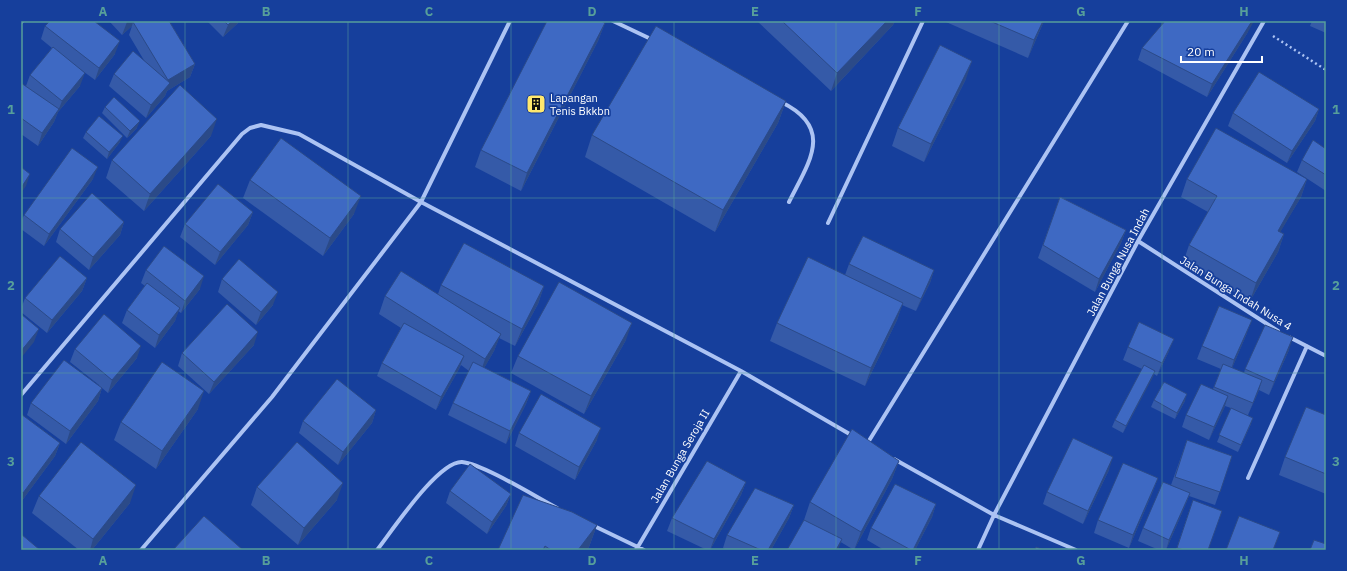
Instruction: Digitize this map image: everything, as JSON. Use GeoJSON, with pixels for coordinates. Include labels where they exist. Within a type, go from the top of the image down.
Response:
{"type":"FeatureCollection","features":[{"type":"Feature","properties":{"kind":"street"},"geometry":{"type":"LineString","coordinates":[[141,550],[272,397],[421,202],[510,21]]}},
{"type":"Feature","properties":{"kind":"street"},"geometry":{"type":"LineString","coordinates":[[613,21],[658,42]]}},
{"type":"Feature","properties":{"kind":"street"},"geometry":{"type":"LineString","coordinates":[[828,223],[923,21]]}},
{"type":"Feature","properties":{"kind":"street"},"geometry":{"type":"LineString","coordinates":[[867,444],[1128,21]]}},
{"type":"Feature","properties":{"kind":"street","name":"Jalan Bunga Nusa Indah"},"geometry":{"type":"LineString","coordinates":[[978,550],[994,515],[1138,241],[1264,21]]}},
{"type":"Feature","properties":{"kind":"street"},"geometry":{"type":"LineString","coordinates":[[777,100],[803,115],[812,129],[814,142],[812,158],[789,202]]}},
{"type":"Feature","properties":{"kind":"street"},"geometry":{"type":"LineString","coordinates":[[21,395],[242,134],[250,128],[261,125],[299,134],[421,202],[741,371],[874,448]]}},
{"type":"Feature","properties":{"kind":"street","name":"Jalan Bunga Indah Nusa 4"},"geometry":{"type":"LineString","coordinates":[[1138,241],[1275,329],[1326,356]]}},
{"type":"Feature","properties":{"kind":"street"},"geometry":{"type":"LineString","coordinates":[[1248,478],[1307,346]]}},
{"type":"Feature","properties":{"kind":"street","name":"Jalan Bunga Seroja II"},"geometry":{"type":"LineString","coordinates":[[637,548],[741,371]]}},
{"type":"Feature","properties":{"kind":"street"},"geometry":{"type":"LineString","coordinates":[[887,455],[994,515],[1076,550]]}},
{"type":"Feature","properties":{"kind":"street"},"geometry":{"type":"LineString","coordinates":[[377,550],[430,482],[450,464],[461,462],[476,465],[560,510]]}},
{"type":"Feature","properties":{"kind":"street"},"geometry":{"type":"LineString","coordinates":[[588,523],[637,548],[644,550]]}},
{"type":"Feature","properties":{"kind":"path"},"geometry":{"type":"LineString","coordinates":[[1260,28],[1326,70]]}},
{"type":"Feature","properties":{"kind":"building"},"geometry":{"type":"Polygon","coordinates":[[[50,21],[94,21],[120,41],[99,68],[45,26],[50,21]]]}},
{"type":"Feature","properties":{"kind":"building"},"geometry":{"type":"Polygon","coordinates":[[[169,21],[195,64],[168,80],[133,22],[169,21]]]}},
{"type":"Feature","properties":{"kind":"building"},"geometry":{"type":"Polygon","coordinates":[[[224,21],[232,21],[228,25],[224,21]]]}},
{"type":"Feature","properties":{"kind":"building","name":"Lapangan Tenis Bkkbn"},"geometry":{"type":"Polygon","coordinates":[[[547,21],[601,21],[605,23],[527,173],[481,150],[547,21]]]}},
{"type":"Feature","properties":{"kind":"building"},"geometry":{"type":"Polygon","coordinates":[[[782,21],[887,21],[837,73],[782,21]]]}},
{"type":"Feature","properties":{"kind":"building"},"geometry":{"type":"Polygon","coordinates":[[[990,21],[1043,21],[1034,40],[990,21]]]}},
{"type":"Feature","properties":{"kind":"building"},"geometry":{"type":"Polygon","coordinates":[[[1165,21],[1252,21],[1212,84],[1142,48],[1165,21]]]}},
{"type":"Feature","properties":{"kind":"building"},"geometry":{"type":"Polygon","coordinates":[[[656,26],[786,101],[723,210],[592,135],[656,26]]]}},
{"type":"Feature","properties":{"kind":"building"},"geometry":{"type":"Polygon","coordinates":[[[940,45],[972,61],[931,144],[898,128],[940,45]]]}},
{"type":"Feature","properties":{"kind":"building"},"geometry":{"type":"Polygon","coordinates":[[[53,47],[85,73],[62,101],[30,75],[53,47]]]}},
{"type":"Feature","properties":{"kind":"building"},"geometry":{"type":"Polygon","coordinates":[[[133,51],[170,83],[151,105],[114,74],[133,51]]]}},
{"type":"Feature","properties":{"kind":"building"},"geometry":{"type":"Polygon","coordinates":[[[1259,72],[1319,109],[1292,151],[1233,113],[1259,72]]]}},
{"type":"Feature","properties":{"kind":"building"},"geometry":{"type":"Polygon","coordinates":[[[21,83],[59,109],[42,133],[21,118],[21,83]]]}},
{"type":"Feature","properties":{"kind":"building"},"geometry":{"type":"Polygon","coordinates":[[[180,85],[217,119],[150,194],[112,160],[180,85]]]}},
{"type":"Feature","properties":{"kind":"building"},"geometry":{"type":"Polygon","coordinates":[[[114,97],[140,121],[130,131],[105,107],[114,97]]]}},
{"type":"Feature","properties":{"kind":"building"},"geometry":{"type":"Polygon","coordinates":[[[99,116],[123,136],[109,152],[86,132],[99,116]]]}},
{"type":"Feature","properties":{"kind":"building"},"geometry":{"type":"Polygon","coordinates":[[[1216,128],[1307,179],[1278,231],[1284,234],[1256,283],[1189,245],[1217,196],[1187,179],[1216,128]]]}},
{"type":"Feature","properties":{"kind":"building"},"geometry":{"type":"Polygon","coordinates":[[[281,138],[361,196],[330,238],[250,180],[281,138]]]}},
{"type":"Feature","properties":{"kind":"building"},"geometry":{"type":"Polygon","coordinates":[[[1313,140],[1326,149],[1326,175],[1302,160],[1313,140]]]}},
{"type":"Feature","properties":{"kind":"building"},"geometry":{"type":"Polygon","coordinates":[[[72,148],[98,167],[49,234],[24,215],[72,148]]]}},
{"type":"Feature","properties":{"kind":"building"},"geometry":{"type":"Polygon","coordinates":[[[21,167],[30,174],[21,188],[21,167]]]}},
{"type":"Feature","properties":{"kind":"building"},"geometry":{"type":"Polygon","coordinates":[[[218,184],[253,212],[220,252],[185,224],[218,184]]]}},
{"type":"Feature","properties":{"kind":"building"},"geometry":{"type":"Polygon","coordinates":[[[92,193],[124,222],[93,257],[60,229],[92,193]]]}},
{"type":"Feature","properties":{"kind":"building"},"geometry":{"type":"Polygon","coordinates":[[[1060,197],[1126,230],[1099,279],[1043,245],[1060,197]]]}},
{"type":"Feature","properties":{"kind":"building"},"geometry":{"type":"Polygon","coordinates":[[[863,236],[934,270],[921,299],[849,264],[863,236]]]}},
{"type":"Feature","properties":{"kind":"building"},"geometry":{"type":"Polygon","coordinates":[[[464,243],[544,286],[522,329],[441,285],[464,243]]]}},
{"type":"Feature","properties":{"kind":"building"},"geometry":{"type":"Polygon","coordinates":[[[164,246],[204,276],[185,301],[146,270],[164,246]]]}},
{"type":"Feature","properties":{"kind":"building"},"geometry":{"type":"Polygon","coordinates":[[[60,256],[87,278],[52,320],[25,298],[60,256]]]}},
{"type":"Feature","properties":{"kind":"building"},"geometry":{"type":"Polygon","coordinates":[[[808,257],[903,303],[871,368],[777,323],[808,257]]]}},
{"type":"Feature","properties":{"kind":"building"},"geometry":{"type":"Polygon","coordinates":[[[239,259],[278,292],[261,312],[222,279],[239,259]]]}},
{"type":"Feature","properties":{"kind":"building"},"geometry":{"type":"Polygon","coordinates":[[[401,271],[501,334],[485,359],[385,296],[401,271]]]}},
{"type":"Feature","properties":{"kind":"building"},"geometry":{"type":"Polygon","coordinates":[[[559,282],[632,323],[591,396],[518,356],[559,282]]]}},
{"type":"Feature","properties":{"kind":"building"},"geometry":{"type":"Polygon","coordinates":[[[147,283],[180,308],[159,335],[127,310],[147,283]]]}},
{"type":"Feature","properties":{"kind":"building"},"geometry":{"type":"Polygon","coordinates":[[[227,304],[258,332],[214,382],[182,353],[227,304]]]}},
{"type":"Feature","properties":{"kind":"building"},"geometry":{"type":"Polygon","coordinates":[[[1219,306],[1252,320],[1234,360],[1202,346],[1219,306]]]}},
{"type":"Feature","properties":{"kind":"building"},"geometry":{"type":"Polygon","coordinates":[[[21,314],[39,329],[21,351],[21,314]]]}},
{"type":"Feature","properties":{"kind":"building"},"geometry":{"type":"Polygon","coordinates":[[[104,314],[141,346],[112,380],[75,349],[104,314]]]}},
{"type":"Feature","properties":{"kind":"building"},"geometry":{"type":"Polygon","coordinates":[[[1139,322],[1174,339],[1162,363],[1128,347],[1139,322]]]}},
{"type":"Feature","properties":{"kind":"building"},"geometry":{"type":"Polygon","coordinates":[[[404,323],[464,356],[441,397],[382,363],[404,323]]]}},
{"type":"Feature","properties":{"kind":"building"},"geometry":{"type":"Polygon","coordinates":[[[1265,325],[1293,337],[1274,382],[1245,369],[1265,325]]]}},
{"type":"Feature","properties":{"kind":"building"},"geometry":{"type":"Polygon","coordinates":[[[64,360],[102,388],[70,431],[31,403],[64,360]]]}},
{"type":"Feature","properties":{"kind":"building"},"geometry":{"type":"Polygon","coordinates":[[[162,362],[204,391],[162,451],[121,422],[162,362]]]}},
{"type":"Feature","properties":{"kind":"building"},"geometry":{"type":"Polygon","coordinates":[[[473,362],[531,391],[510,431],[453,403],[473,362]]]}},
{"type":"Feature","properties":{"kind":"building"},"geometry":{"type":"Polygon","coordinates":[[[1223,364],[1262,380],[1253,403],[1214,387],[1223,364]]]}},
{"type":"Feature","properties":{"kind":"building"},"geometry":{"type":"Polygon","coordinates":[[[1144,365],[1155,371],[1126,426],[1115,420],[1144,365]]]}},
{"type":"Feature","properties":{"kind":"building"},"geometry":{"type":"Polygon","coordinates":[[[337,379],[376,410],[343,452],[303,421],[337,379]]]}},
{"type":"Feature","properties":{"kind":"building"},"geometry":{"type":"Polygon","coordinates":[[[1164,382],[1187,394],[1177,413],[1154,400],[1164,382]]]}},
{"type":"Feature","properties":{"kind":"building"},"geometry":{"type":"Polygon","coordinates":[[[1201,384],[1228,396],[1214,427],[1186,415],[1201,384]]]}},
{"type":"Feature","properties":{"kind":"building"},"geometry":{"type":"Polygon","coordinates":[[[541,394],[601,428],[579,467],[519,433],[541,394]]]}},
{"type":"Feature","properties":{"kind":"building"},"geometry":{"type":"Polygon","coordinates":[[[1306,407],[1326,415],[1326,474],[1285,457],[1306,407]]]}},
{"type":"Feature","properties":{"kind":"building"},"geometry":{"type":"Polygon","coordinates":[[[1231,408],[1253,418],[1241,445],[1219,435],[1231,408]]]}},
{"type":"Feature","properties":{"kind":"building"},"geometry":{"type":"Polygon","coordinates":[[[21,414],[60,443],[23,493],[21,491],[21,414]]]}},
{"type":"Feature","properties":{"kind":"building"},"geometry":{"type":"Polygon","coordinates":[[[852,429],[899,461],[861,532],[810,502],[852,429]]]}},
{"type":"Feature","properties":{"kind":"building"},"geometry":{"type":"Polygon","coordinates":[[[1073,438],[1113,457],[1088,511],[1047,492],[1073,438]]]}},
{"type":"Feature","properties":{"kind":"building"},"geometry":{"type":"Polygon","coordinates":[[[1187,440],[1232,456],[1220,492],[1175,477],[1187,440]]]}},
{"type":"Feature","properties":{"kind":"building"},"geometry":{"type":"Polygon","coordinates":[[[81,442],[136,485],[93,539],[39,496],[81,442]]]}},
{"type":"Feature","properties":{"kind":"building"},"geometry":{"type":"Polygon","coordinates":[[[297,442],[343,483],[304,528],[257,487],[297,442]]]}},
{"type":"Feature","properties":{"kind":"building"},"geometry":{"type":"Polygon","coordinates":[[[707,461],[746,482],[714,539],[672,518],[707,461]]]}},
{"type":"Feature","properties":{"kind":"building"},"geometry":{"type":"Polygon","coordinates":[[[1123,463],[1158,478],[1133,535],[1098,520],[1123,463]]]}},
{"type":"Feature","properties":{"kind":"building"},"geometry":{"type":"Polygon","coordinates":[[[470,464],[511,494],[492,522],[450,491],[470,464]]]}},
{"type":"Feature","properties":{"kind":"building"},"geometry":{"type":"Polygon","coordinates":[[[1163,482],[1190,493],[1169,540],[1143,528],[1163,482]]]}},
{"type":"Feature","properties":{"kind":"building"},"geometry":{"type":"Polygon","coordinates":[[[895,484],[936,504],[913,550],[871,528],[895,484]]]}},
{"type":"Feature","properties":{"kind":"building"},"geometry":{"type":"Polygon","coordinates":[[[755,488],[794,505],[768,550],[761,550],[727,535],[755,488]]]}},
{"type":"Feature","properties":{"kind":"building"},"geometry":{"type":"Polygon","coordinates":[[[523,495],[572,512],[597,525],[578,550],[551,550],[545,546],[543,550],[498,550],[523,495]]]}},
{"type":"Feature","properties":{"kind":"building"},"geometry":{"type":"Polygon","coordinates":[[[1193,500],[1222,511],[1208,550],[1184,550],[1177,548],[1193,500]]]}},
{"type":"Feature","properties":{"kind":"building"},"geometry":{"type":"Polygon","coordinates":[[[204,516],[243,550],[173,550],[204,516]]]}},
{"type":"Feature","properties":{"kind":"building"},"geometry":{"type":"Polygon","coordinates":[[[1239,516],[1280,532],[1273,550],[1226,550],[1239,516]]]}},
{"type":"Feature","properties":{"kind":"building"},"geometry":{"type":"Polygon","coordinates":[[[804,520],[842,539],[836,550],[787,550],[804,520]]]}},
{"type":"Feature","properties":{"kind":"building"},"geometry":{"type":"Polygon","coordinates":[[[21,534],[40,550],[21,550],[21,534]]]}},
{"type":"Feature","properties":{"kind":"building"},"geometry":{"type":"Polygon","coordinates":[[[1314,540],[1326,544],[1326,550],[1310,550],[1314,540]]]}},
{"type":"Feature","properties":{"kind":"building"},"geometry":{"type":"Polygon","coordinates":[[[1036,547],[1044,550],[1035,550],[1036,547]]]}},
{"type":"Feature","properties":{"kind":"place","name":"Lapangan Tenis Bkkbn"},"geometry":{"type":"Point","coordinates":[536,104]}}]}
